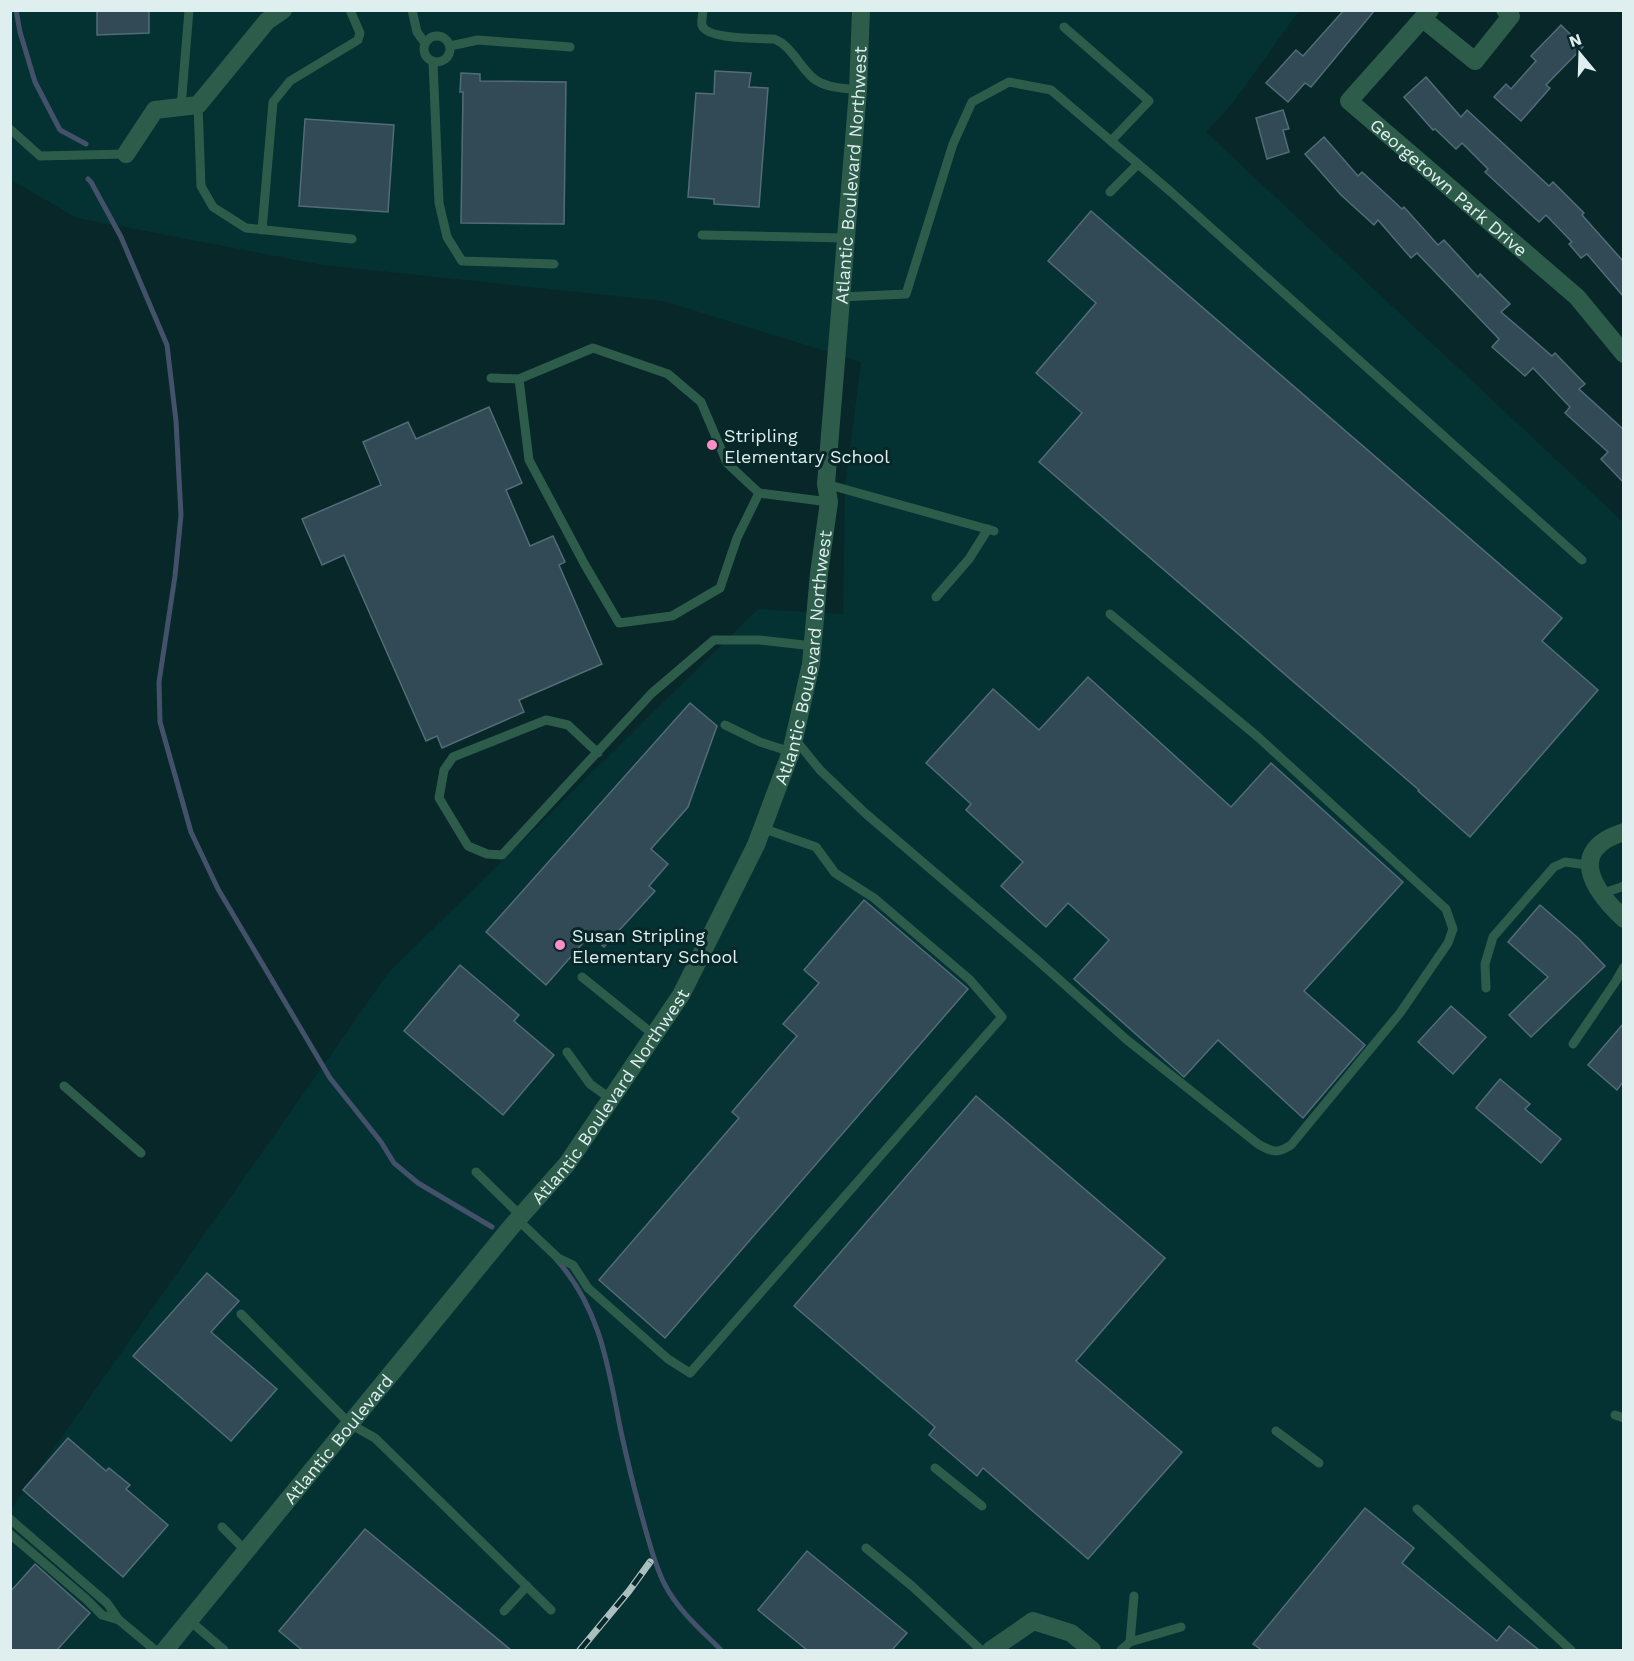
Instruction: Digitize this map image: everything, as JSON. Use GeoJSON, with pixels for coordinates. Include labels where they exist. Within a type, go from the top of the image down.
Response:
{"type":"FeatureCollection","features":[{"type":"Feature","properties":{"kind":"street"},"geometry":{"type":"LineString","coordinates":[[126,154],[155,110],[190,106],[267,21],[282,10]]}},
{"type":"Feature","properties":{"kind":"street","name":"Atlantic Boulevard Northwest"},"geometry":{"type":"LineString","coordinates":[[516,1221],[567,1164],[681,995],[762,828],[793,745],[812,664],[819,573],[829,502],[826,484],[858,90],[861,10]]}},
{"type":"Feature","properties":{"kind":"street","name":"Georgetown Park Drive"},"geometry":{"type":"LineString","coordinates":[[1505,10],[1511,16],[1475,61],[1427,15],[1349,102],[1576,297],[1623,354]]}},
{"type":"Feature","properties":{"kind":"street"},"geometry":{"type":"LineString","coordinates":[[1623,832],[1601,843],[1592,852],[1588,865],[1601,894],[1623,919]]}},
{"type":"Feature","properties":{"kind":"street","name":"Atlantic Boulevard"},"geometry":{"type":"LineString","coordinates":[[165,1650],[516,1221]]}},
{"type":"Feature","properties":{"kind":"street"},"geometry":{"type":"LineString","coordinates":[[991,1650],[1033,1621],[1071,1633],[1092,1650]]}},
{"type":"Feature","properties":{"kind":"lane"},"geometry":{"type":"LineString","coordinates":[[189,10],[190,106],[201,186],[213,207],[246,228],[352,239]]}},
{"type":"Feature","properties":{"kind":"lane"},"geometry":{"type":"LineString","coordinates":[[262,230],[273,102],[290,81],[358,40],[360,33],[350,10]]}},
{"type":"Feature","properties":{"kind":"lane"},"geometry":{"type":"LineString","coordinates":[[412,10],[417,32],[425,43]]}},
{"type":"Feature","properties":{"kind":"lane"},"geometry":{"type":"LineString","coordinates":[[703,10],[702,25],[706,30],[716,35],[774,39],[782,42],[813,79],[825,84],[858,90]]}},
{"type":"Feature","properties":{"kind":"lane"},"geometry":{"type":"LineString","coordinates":[[1064,27],[1149,101],[1111,141]]}},
{"type":"Feature","properties":{"kind":"lane"},"geometry":{"type":"LineString","coordinates":[[439,35],[447,39],[450,46],[447,57],[441,62],[433,62],[424,51],[425,43],[431,37],[439,35]]}},
{"type":"Feature","properties":{"kind":"lane"},"geometry":{"type":"LineString","coordinates":[[450,46],[478,40],[570,47]]}},
{"type":"Feature","properties":{"kind":"lane"},"geometry":{"type":"LineString","coordinates":[[433,62],[439,203],[447,237],[454,250],[462,261],[554,264]]}},
{"type":"Feature","properties":{"kind":"lane"},"geometry":{"type":"LineString","coordinates":[[842,297],[906,294],[953,144],[972,102],[1010,82],[1051,90],[1138,164],[1582,560]]}},
{"type":"Feature","properties":{"kind":"lane"},"geometry":{"type":"LineString","coordinates":[[10,129],[40,156],[126,154]]}},
{"type":"Feature","properties":{"kind":"lane"},"geometry":{"type":"LineString","coordinates":[[1110,192],[1138,164]]}},
{"type":"Feature","properties":{"kind":"lane"},"geometry":{"type":"LineString","coordinates":[[702,235],[846,238]]}},
{"type":"Feature","properties":{"kind":"lane"},"geometry":{"type":"LineString","coordinates":[[491,378],[519,379],[593,348],[668,374],[701,402],[727,463],[759,493],[829,502]]}},
{"type":"Feature","properties":{"kind":"lane"},"geometry":{"type":"LineString","coordinates":[[519,379],[529,460],[619,623],[672,616],[720,588],[737,538],[759,493]]}},
{"type":"Feature","properties":{"kind":"lane"},"geometry":{"type":"LineString","coordinates":[[826,484],[991,530],[936,597]]}},
{"type":"Feature","properties":{"kind":"lane"},"geometry":{"type":"LineString","coordinates":[[725,725],[760,742],[793,745],[865,813],[1019,944],[1127,1040],[1258,1144],[1273,1152],[1281,1151],[1291,1144],[1305,1128],[1400,1013],[1448,943],[1453,929],[1451,918],[1446,909],[1258,737],[1110,614]]}},
{"type":"Feature","properties":{"kind":"lane"},"geometry":{"type":"LineString","coordinates":[[598,753],[568,725],[546,720],[453,757],[444,770],[439,798],[468,846],[487,854],[502,855],[598,753],[652,693],[714,640],[759,640],[813,645]]}},
{"type":"Feature","properties":{"kind":"lane"},"geometry":{"type":"LineString","coordinates":[[476,1172],[516,1221],[558,1258],[573,1264],[588,1288],[668,1359],[690,1372],[1002,1017],[970,980],[874,898],[835,873],[816,847],[762,828]]}},
{"type":"Feature","properties":{"kind":"lane"},"geometry":{"type":"LineString","coordinates":[[1486,988],[1485,964],[1494,937],[1554,867],[1565,862],[1588,865]]}},
{"type":"Feature","properties":{"kind":"lane"},"geometry":{"type":"LineString","coordinates":[[1601,894],[1623,886]]}},
{"type":"Feature","properties":{"kind":"lane"},"geometry":{"type":"LineString","coordinates":[[1573,1044],[1623,967]]}},
{"type":"Feature","properties":{"kind":"lane"},"geometry":{"type":"LineString","coordinates":[[582,977],[654,1035]]}},
{"type":"Feature","properties":{"kind":"lane"},"geometry":{"type":"LineString","coordinates":[[567,1052],[590,1084],[611,1099]]}},
{"type":"Feature","properties":{"kind":"lane"},"geometry":{"type":"LineString","coordinates":[[64,1086],[141,1153]]}},
{"type":"Feature","properties":{"kind":"lane"},"geometry":{"type":"LineString","coordinates":[[241,1314],[350,1424],[375,1438],[551,1610]]}},
{"type":"Feature","properties":{"kind":"lane"},"geometry":{"type":"LineString","coordinates":[[1276,1431],[1319,1463]]}},
{"type":"Feature","properties":{"kind":"lane"},"geometry":{"type":"LineString","coordinates":[[935,1468],[982,1506]]}},
{"type":"Feature","properties":{"kind":"lane"},"geometry":{"type":"LineString","coordinates":[[1417,1509],[1571,1650]]}},
{"type":"Feature","properties":{"kind":"lane"},"geometry":{"type":"LineString","coordinates":[[10,1520],[107,1603],[119,1620],[155,1650]]}},
{"type":"Feature","properties":{"kind":"lane"},"geometry":{"type":"LineString","coordinates":[[222,1527],[246,1551]]}},
{"type":"Feature","properties":{"kind":"lane"},"geometry":{"type":"LineString","coordinates":[[10,1534],[102,1615],[119,1620]]}},
{"type":"Feature","properties":{"kind":"lane"},"geometry":{"type":"LineString","coordinates":[[866,1548],[913,1587],[981,1650]]}},
{"type":"Feature","properties":{"kind":"lane"},"geometry":{"type":"LineString","coordinates":[[504,1611],[526,1586]]}},
{"type":"Feature","properties":{"kind":"lane"},"geometry":{"type":"LineString","coordinates":[[1130,1642],[1134,1596]]}},
{"type":"Feature","properties":{"kind":"lane"},"geometry":{"type":"LineString","coordinates":[[189,1620],[224,1650]]}},
{"type":"Feature","properties":{"kind":"lane"},"geometry":{"type":"LineString","coordinates":[[1121,1650],[1130,1642],[1181,1627]]}},
{"type":"Feature","properties":{"kind":"shaded area"},"geometry":{"type":"Polygon","coordinates":[[[11,11],[1299,11],[1232,104],[1206,132],[1623,522],[1623,1650],[11,1650],[11,1509],[389,972],[758,609],[843,614],[845,486],[861,362],[663,301],[322,265],[77,218],[11,180],[11,11]]]}},
{"type":"Feature","properties":{"kind":"building"},"geometry":{"type":"Polygon","coordinates":[[[97,10],[149,10],[149,33],[97,35],[97,10]]]}},
{"type":"Feature","properties":{"kind":"building"},"geometry":{"type":"Polygon","coordinates":[[[1344,10],[1375,10],[1311,87],[1305,83],[1288,102],[1266,83],[1296,50],[1303,56],[1344,10]]]}},
{"type":"Feature","properties":{"kind":"building"},"geometry":{"type":"Polygon","coordinates":[[[1561,25],[1583,47],[1546,85],[1550,88],[1521,121],[1494,97],[1506,84],[1511,89],[1536,61],[1531,56],[1561,25]]]}},
{"type":"Feature","properties":{"kind":"building"},"geometry":{"type":"Polygon","coordinates":[[[715,71],[751,73],[749,87],[768,88],[759,207],[714,204],[714,199],[688,197],[696,93],[714,94],[715,71]]]}},
{"type":"Feature","properties":{"kind":"building"},"geometry":{"type":"Polygon","coordinates":[[[461,73],[480,74],[480,81],[566,82],[564,224],[461,223],[463,92],[460,92],[461,73]]]}},
{"type":"Feature","properties":{"kind":"building"},"geometry":{"type":"Polygon","coordinates":[[[1426,77],[1461,117],[1467,110],[1549,186],[1553,182],[1584,213],[1582,215],[1623,261],[1623,296],[1587,254],[1581,258],[1569,244],[1572,242],[1546,215],[1539,222],[1485,172],[1488,169],[1462,143],[1456,149],[1435,129],[1433,130],[1404,97],[1426,77]]]}},
{"type":"Feature","properties":{"kind":"building"},"geometry":{"type":"Polygon","coordinates":[[[1283,110],[1289,129],[1283,130],[1289,152],[1267,159],[1256,118],[1283,110]]]}},
{"type":"Feature","properties":{"kind":"building"},"geometry":{"type":"Polygon","coordinates":[[[305,119],[394,125],[388,212],[299,206],[305,119]]]}},
{"type":"Feature","properties":{"kind":"building"},"geometry":{"type":"Polygon","coordinates":[[[1324,137],[1358,176],[1362,172],[1402,209],[1404,207],[1438,245],[1444,240],[1478,277],[1480,274],[1510,304],[1501,312],[1552,356],[1555,353],[1585,384],[1579,389],[1623,429],[1623,482],[1601,459],[1608,452],[1565,413],[1570,407],[1533,368],[1525,376],[1492,347],[1499,339],[1417,253],[1411,258],[1378,220],[1374,225],[1341,195],[1305,154],[1324,137]]]}},
{"type":"Feature","properties":{"kind":"building"},"geometry":{"type":"Polygon","coordinates":[[[1091,211],[1562,618],[1542,641],[1598,690],[1470,837],[1419,790],[1039,462],[1082,413],[1036,373],[1096,303],[1048,261],[1091,211]]]}},
{"type":"Feature","properties":{"kind":"building"},"geometry":{"type":"Polygon","coordinates":[[[489,407],[522,483],[506,490],[530,546],[553,536],[565,562],[559,565],[602,664],[519,700],[524,712],[442,748],[437,736],[426,741],[344,555],[322,565],[302,519],[381,485],[363,442],[408,422],[416,439],[489,407]]]}},
{"type":"Feature","properties":{"kind":"building"},"geometry":{"type":"Polygon","coordinates":[[[1088,677],[1231,807],[1271,763],[1403,882],[1304,991],[1365,1045],[1303,1118],[1218,1040],[1184,1077],[1074,979],[1109,940],[1068,903],[1046,927],[1001,886],[1023,862],[966,810],[971,804],[926,763],[993,689],[1039,730],[1088,677]]]}},
{"type":"Feature","properties":{"kind":"building"},"geometry":{"type":"Polygon","coordinates":[[[690,703],[717,726],[688,807],[651,849],[668,864],[649,886],[655,891],[604,947],[590,935],[546,985],[486,932],[690,703]]]}},
{"type":"Feature","properties":{"kind":"building"},"geometry":{"type":"Polygon","coordinates":[[[864,900],[968,989],[665,1338],[599,1280],[739,1118],[732,1112],[797,1036],[783,1024],[819,983],[804,970],[864,900]]]}},
{"type":"Feature","properties":{"kind":"building"},"geometry":{"type":"Polygon","coordinates":[[[1540,905],[1578,938],[1605,966],[1531,1037],[1509,1015],[1548,977],[1508,942],[1540,905]]]}},
{"type":"Feature","properties":{"kind":"building"},"geometry":{"type":"Polygon","coordinates":[[[460,965],[519,1015],[514,1021],[554,1055],[503,1115],[404,1031],[460,965]]]}},
{"type":"Feature","properties":{"kind":"building"},"geometry":{"type":"Polygon","coordinates":[[[1451,1006],[1486,1037],[1453,1074],[1418,1042],[1451,1006]]]}},
{"type":"Feature","properties":{"kind":"building"},"geometry":{"type":"Polygon","coordinates":[[[1623,1024],[1623,1082],[1617,1090],[1588,1065],[1623,1024]]]}},
{"type":"Feature","properties":{"kind":"building"},"geometry":{"type":"Polygon","coordinates":[[[1500,1079],[1530,1104],[1525,1109],[1561,1139],[1541,1163],[1476,1108],[1500,1079]]]}},
{"type":"Feature","properties":{"kind":"building"},"geometry":{"type":"Polygon","coordinates":[[[976,1096],[1165,1258],[1076,1361],[1182,1452],[1088,1559],[983,1468],[977,1476],[929,1435],[935,1427],[794,1306],[976,1096]]]}},
{"type":"Feature","properties":{"kind":"building"},"geometry":{"type":"Polygon","coordinates":[[[207,1273],[239,1301],[211,1332],[277,1389],[231,1441],[133,1356],[207,1273]]]}},
{"type":"Feature","properties":{"kind":"building"},"geometry":{"type":"Polygon","coordinates":[[[68,1438],[106,1471],[109,1468],[130,1485],[126,1489],[168,1525],[123,1577],[23,1490],[68,1438]]]}},
{"type":"Feature","properties":{"kind":"building"},"geometry":{"type":"Polygon","coordinates":[[[1365,1508],[1414,1548],[1402,1563],[1497,1641],[1509,1626],[1539,1650],[1262,1650],[1253,1644],[1365,1508]]]}},
{"type":"Feature","properties":{"kind":"building"},"geometry":{"type":"Polygon","coordinates":[[[365,1529],[511,1650],[302,1650],[279,1631],[365,1529]]]}},
{"type":"Feature","properties":{"kind":"building"},"geometry":{"type":"Polygon","coordinates":[[[807,1551],[907,1633],[892,1650],[807,1650],[758,1610],[807,1551]]]}},
{"type":"Feature","properties":{"kind":"building"},"geometry":{"type":"Polygon","coordinates":[[[35,1564],[90,1613],[57,1650],[10,1650],[10,1592],[35,1564]]]}},
{"type":"Feature","properties":{"kind":"waterway"},"geometry":{"type":"LineString","coordinates":[[16,10],[35,82],[60,130],[86,144]]}},
{"type":"Feature","properties":{"kind":"waterway"},"geometry":{"type":"LineString","coordinates":[[88,179],[121,237],[167,345],[176,421],[181,515],[175,576],[159,682],[160,722],[191,832],[218,889],[330,1078],[381,1142],[394,1163],[418,1183],[492,1227]]}},
{"type":"Feature","properties":{"kind":"waterway"},"geometry":{"type":"LineString","coordinates":[[556,1259],[583,1297],[600,1338],[631,1476],[658,1570],[676,1603],[721,1650]]}},
{"type":"Feature","properties":{"kind":"railway"},"geometry":{"type":"LineString","coordinates":[[580,1650],[650,1562]]}},
{"type":"Feature","properties":{"kind":"place","name":"Stripling Elementary School"},"geometry":{"type":"Point","coordinates":[712,445]}},
{"type":"Feature","properties":{"kind":"place","name":"Susan Stripling Elementary School"},"geometry":{"type":"Point","coordinates":[560,945]}}]}
